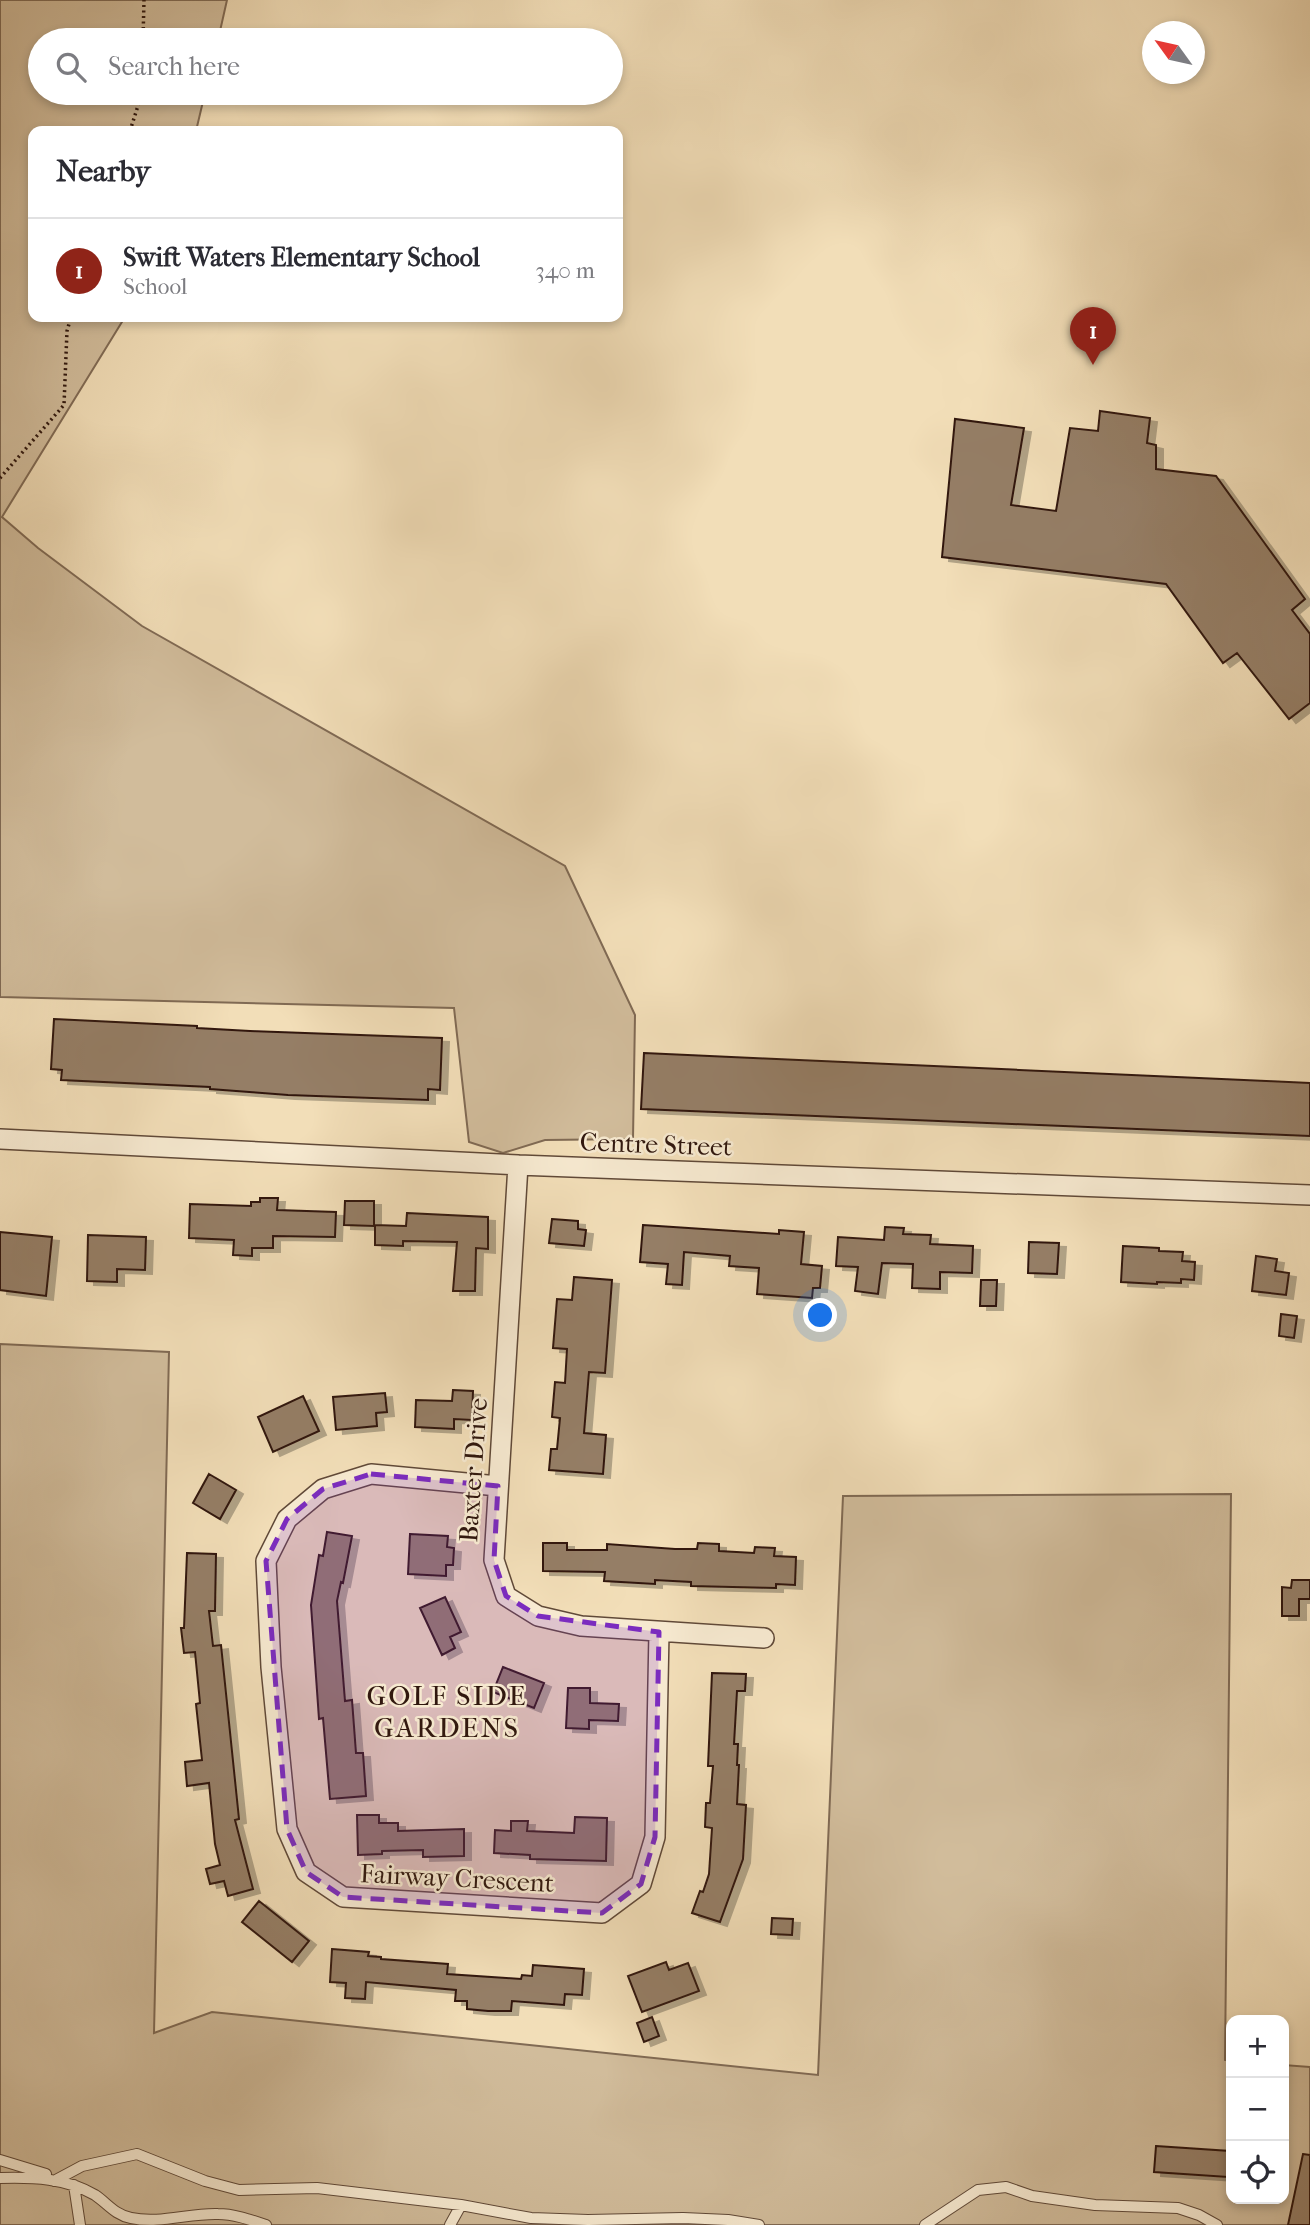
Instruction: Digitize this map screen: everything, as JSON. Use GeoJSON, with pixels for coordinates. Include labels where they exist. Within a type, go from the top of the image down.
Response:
{"type":"FeatureCollection","features":[{"type":"Feature","properties":{"kind":"street","name":"Centre Street"},"geometry":{"type":"LineString","coordinates":[[0,1139],[518,1165],[1310,1195]]}},
{"type":"Feature","properties":{"kind":"street","name":"Baxter Drive"},"geometry":{"type":"LineString","coordinates":[[518,1165],[494,1560],[506,1596],[538,1616],[570,1623],[659,1632],[764,1638]]}},
{"type":"Feature","properties":{"kind":"street","name":"Fairway Crescent"},"geometry":{"type":"LineString","coordinates":[[498,1486],[371,1474],[323,1489],[287,1518],[266,1561],[271,1667],[288,1829],[306,1872],[343,1897],[602,1913],[641,1884],[655,1837],[659,1632]]}},
{"type":"Feature","properties":{"kind":"lane"},"geometry":{"type":"LineString","coordinates":[[54,2181],[82,2166],[137,2154],[205,2181],[239,2190],[317,2188],[461,2205],[531,2218],[682,2218],[728,2220],[759,2225]]}},
{"type":"Feature","properties":{"kind":"lane"},"geometry":{"type":"LineString","coordinates":[[0,2160],[46,2174],[54,2181]]}},
{"type":"Feature","properties":{"kind":"lane"},"geometry":{"type":"LineString","coordinates":[[0,2178],[36,2176],[74,2185],[97,2196],[113,2211],[129,2218],[167,2219],[219,2214],[266,2225]]}},
{"type":"Feature","properties":{"kind":"lane"},"geometry":{"type":"LineString","coordinates":[[74,2185],[80,2225]]}},
{"type":"Feature","properties":{"kind":"lane"},"geometry":{"type":"LineString","coordinates":[[925,2225],[978,2190],[1006,2186],[1032,2196],[1095,2205],[1178,2208],[1217,2225]]}},
{"type":"Feature","properties":{"kind":"lane"},"geometry":{"type":"LineString","coordinates":[[450,2225],[461,2205]]}},
{"type":"Feature","properties":{"kind":"path"},"geometry":{"type":"LineString","coordinates":[[143,28],[144,0]]}},
{"type":"Feature","properties":{"kind":"path"},"geometry":{"type":"LineString","coordinates":[[132,126],[138,105]]}},
{"type":"Feature","properties":{"kind":"path"},"geometry":{"type":"LineString","coordinates":[[0,478],[64,405],[70,322]]}},
{"type":"Feature","properties":{"kind":"highlighted area"},"geometry":{"type":"Polygon","coordinates":[[[371,1474],[498,1486],[494,1560],[506,1596],[538,1616],[659,1632],[655,1837],[641,1884],[602,1913],[343,1897],[306,1872],[287,1829],[266,1561],[287,1519],[323,1489],[371,1474]]]}},
{"type":"Feature","properties":{"kind":"shaded area"},"geometry":{"type":"Polygon","coordinates":[[[0,0],[227,0],[221,28],[28,28],[28,105],[202,105],[197,126],[28,126],[28,322],[122,322],[2,517],[38,548],[142,626],[565,866],[635,1015],[633,1139],[545,1140],[503,1153],[469,1142],[454,1008],[0,997],[0,0]]]}},
{"type":"Feature","properties":{"kind":"shaded area"},"geometry":{"type":"Polygon","coordinates":[[[0,1344],[169,1352],[154,2033],[212,2012],[818,2075],[843,1496],[1231,1494],[1226,2204],[1289,2204],[1289,2065],[1310,2067],[1310,2225],[0,2225],[0,1344]]]}},
{"type":"Feature","properties":{"kind":"building"},"geometry":{"type":"Polygon","coordinates":[[[1100,411],[1150,418],[1147,443],[1156,445],[1156,469],[1216,476],[1305,599],[1292,610],[1310,634],[1310,703],[1289,719],[1237,653],[1223,663],[1166,584],[942,557],[955,419],[1024,428],[1011,505],[1056,511],[1070,428],[1098,431],[1100,411]]]}},
{"type":"Feature","properties":{"kind":"building"},"geometry":{"type":"Polygon","coordinates":[[[54,1019],[250,1031],[442,1038],[440,1090],[428,1089],[428,1100],[288,1095],[210,1087],[61,1080],[62,1070],[51,1069],[54,1019]]]}},
{"type":"Feature","properties":{"kind":"building"},"geometry":{"type":"Polygon","coordinates":[[[644,1053],[1310,1083],[1310,1136],[641,1109],[644,1053]]]}},
{"type":"Feature","properties":{"kind":"building"},"geometry":{"type":"Polygon","coordinates":[[[260,1198],[278,1198],[277,1210],[336,1212],[335,1237],[273,1236],[273,1248],[252,1248],[252,1256],[233,1255],[234,1240],[189,1238],[190,1204],[251,1206],[251,1202],[260,1202],[260,1198]]]}},
{"type":"Feature","properties":{"kind":"building"},"geometry":{"type":"Polygon","coordinates":[[[345,1201],[374,1201],[374,1226],[344,1225],[345,1201]]]}},
{"type":"Feature","properties":{"kind":"building"},"geometry":{"type":"Polygon","coordinates":[[[407,1213],[488,1217],[488,1249],[476,1248],[475,1291],[453,1291],[457,1242],[403,1241],[403,1246],[375,1245],[375,1225],[406,1226],[407,1213]]]}},
{"type":"Feature","properties":{"kind":"building"},"geometry":{"type":"Polygon","coordinates":[[[552,1219],[578,1221],[578,1229],[586,1230],[584,1246],[549,1243],[552,1219]]]}},
{"type":"Feature","properties":{"kind":"building"},"geometry":{"type":"Polygon","coordinates":[[[643,1225],[779,1234],[779,1230],[804,1232],[801,1264],[822,1266],[820,1288],[813,1288],[812,1298],[757,1294],[759,1268],[729,1266],[730,1256],[684,1252],[682,1285],[666,1284],[668,1264],[640,1262],[643,1225]]]}},
{"type":"Feature","properties":{"kind":"building"},"geometry":{"type":"Polygon","coordinates":[[[885,1227],[904,1228],[903,1234],[931,1235],[930,1244],[973,1246],[972,1273],[940,1272],[940,1289],[912,1288],[913,1264],[882,1263],[878,1294],[855,1291],[858,1267],[836,1266],[838,1237],[884,1240],[885,1227]]]}},
{"type":"Feature","properties":{"kind":"building"},"geometry":{"type":"Polygon","coordinates":[[[0,1232],[52,1237],[46,1296],[0,1290],[0,1232]]]}},
{"type":"Feature","properties":{"kind":"building"},"geometry":{"type":"Polygon","coordinates":[[[88,1235],[146,1237],[145,1270],[117,1269],[117,1282],[87,1281],[88,1235]]]}},
{"type":"Feature","properties":{"kind":"building"},"geometry":{"type":"Polygon","coordinates":[[[1029,1242],[1059,1243],[1057,1274],[1028,1273],[1029,1242]]]}},
{"type":"Feature","properties":{"kind":"building"},"geometry":{"type":"Polygon","coordinates":[[[1123,1246],[1183,1252],[1182,1261],[1195,1262],[1194,1280],[1181,1279],[1181,1283],[1157,1284],[1121,1282],[1123,1246]]]}},
{"type":"Feature","properties":{"kind":"building"},"geometry":{"type":"Polygon","coordinates":[[[1256,1256],[1277,1259],[1275,1271],[1289,1273],[1286,1295],[1252,1291],[1256,1256]]]}},
{"type":"Feature","properties":{"kind":"building"},"geometry":{"type":"Polygon","coordinates":[[[574,1277],[612,1280],[605,1373],[589,1372],[584,1433],[606,1435],[603,1474],[549,1470],[551,1449],[557,1449],[560,1418],[552,1417],[555,1382],[565,1383],[567,1349],[553,1348],[557,1299],[572,1300],[574,1277]]]}},
{"type":"Feature","properties":{"kind":"building"},"geometry":{"type":"Polygon","coordinates":[[[981,1280],[997,1280],[996,1306],[980,1306],[981,1280]]]}},
{"type":"Feature","properties":{"kind":"building"},"geometry":{"type":"Polygon","coordinates":[[[1281,1314],[1297,1316],[1294,1338],[1279,1336],[1281,1314]]]}},
{"type":"Feature","properties":{"kind":"building"},"geometry":{"type":"Polygon","coordinates":[[[453,1390],[473,1391],[472,1420],[454,1419],[454,1429],[415,1427],[416,1400],[452,1401],[453,1390]]]}},
{"type":"Feature","properties":{"kind":"building"},"geometry":{"type":"Polygon","coordinates":[[[385,1393],[387,1412],[376,1413],[377,1426],[336,1430],[333,1397],[385,1393]]]}},
{"type":"Feature","properties":{"kind":"building"},"geometry":{"type":"Polygon","coordinates":[[[303,1396],[319,1431],[273,1452],[258,1417],[303,1396]]]}},
{"type":"Feature","properties":{"kind":"building"},"geometry":{"type":"Polygon","coordinates":[[[209,1474],[236,1490],[220,1519],[193,1503],[209,1474]]]}},
{"type":"Feature","properties":{"kind":"building"},"geometry":{"type":"Polygon","coordinates":[[[327,1532],[352,1536],[337,1601],[345,1701],[352,1700],[356,1753],[363,1753],[366,1796],[330,1799],[323,1718],[319,1719],[311,1605],[319,1555],[323,1556],[327,1532]]]}},
{"type":"Feature","properties":{"kind":"building"},"geometry":{"type":"Polygon","coordinates":[[[410,1534],[448,1536],[447,1547],[454,1548],[453,1565],[446,1565],[446,1576],[408,1574],[410,1534]]]}},
{"type":"Feature","properties":{"kind":"building"},"geometry":{"type":"Polygon","coordinates":[[[543,1543],[567,1543],[567,1550],[607,1550],[607,1544],[697,1549],[698,1543],[719,1544],[719,1551],[754,1553],[755,1547],[775,1548],[774,1556],[796,1557],[795,1585],[776,1584],[776,1588],[691,1586],[691,1582],[655,1580],[655,1584],[604,1581],[605,1572],[543,1571],[543,1543]]]}},
{"type":"Feature","properties":{"kind":"building"},"geometry":{"type":"Polygon","coordinates":[[[187,1553],[216,1554],[215,1611],[209,1611],[213,1646],[221,1645],[239,1819],[235,1820],[253,1889],[228,1896],[224,1881],[210,1884],[206,1869],[220,1865],[215,1844],[209,1783],[187,1786],[185,1762],[202,1760],[196,1704],[200,1703],[195,1652],[184,1653],[181,1628],[184,1628],[187,1553]]]}},
{"type":"Feature","properties":{"kind":"building"},"geometry":{"type":"Polygon","coordinates":[[[1292,1580],[1310,1580],[1310,1599],[1299,1599],[1299,1616],[1282,1616],[1282,1587],[1291,1588],[1292,1580]]]}},
{"type":"Feature","properties":{"kind":"building"},"geometry":{"type":"Polygon","coordinates":[[[445,1597],[461,1632],[450,1637],[455,1648],[442,1655],[420,1608],[445,1597]]]}},
{"type":"Feature","properties":{"kind":"building"},"geometry":{"type":"Polygon","coordinates":[[[503,1667],[544,1683],[534,1708],[493,1692],[503,1667]]]}},
{"type":"Feature","properties":{"kind":"building"},"geometry":{"type":"Polygon","coordinates":[[[712,1673],[746,1674],[745,1691],[737,1691],[734,1744],[738,1744],[737,1804],[746,1805],[743,1859],[720,1922],[692,1913],[709,1874],[712,1828],[705,1827],[706,1803],[710,1803],[713,1766],[708,1766],[712,1673]]]}},
{"type":"Feature","properties":{"kind":"building"},"geometry":{"type":"Polygon","coordinates":[[[568,1688],[590,1688],[590,1703],[619,1704],[618,1721],[589,1720],[589,1729],[566,1728],[568,1688]]]}},
{"type":"Feature","properties":{"kind":"building"},"geometry":{"type":"Polygon","coordinates":[[[357,1815],[379,1815],[379,1823],[398,1823],[398,1831],[464,1829],[464,1856],[423,1857],[423,1850],[382,1851],[382,1854],[358,1855],[357,1815]]]}},
{"type":"Feature","properties":{"kind":"building"},"geometry":{"type":"Polygon","coordinates":[[[575,1817],[607,1818],[606,1861],[530,1859],[530,1855],[494,1853],[495,1830],[511,1831],[511,1821],[528,1821],[527,1831],[574,1833],[575,1817]]]}},
{"type":"Feature","properties":{"kind":"building"},"geometry":{"type":"Polygon","coordinates":[[[259,1901],[309,1941],[292,1962],[242,1922],[259,1901]]]}},
{"type":"Feature","properties":{"kind":"building"},"geometry":{"type":"Polygon","coordinates":[[[772,1918],[793,1919],[792,1935],[771,1934],[772,1918]]]}},
{"type":"Feature","properties":{"kind":"building"},"geometry":{"type":"Polygon","coordinates":[[[332,1949],[369,1952],[368,1956],[381,1959],[448,1964],[447,1974],[521,1979],[522,1975],[532,1976],[533,1965],[584,1969],[582,1995],[565,1994],[564,2005],[512,2001],[511,2011],[488,2011],[467,2009],[467,2001],[455,2001],[456,1990],[366,1982],[365,1999],[345,1998],[346,1983],[330,1982],[332,1949]]]}},
{"type":"Feature","properties":{"kind":"building"},"geometry":{"type":"Polygon","coordinates":[[[666,1962],[669,1970],[688,1963],[699,1991],[642,2012],[628,1976],[666,1962]]]}},
{"type":"Feature","properties":{"kind":"building"},"geometry":{"type":"Polygon","coordinates":[[[652,2017],[659,2036],[644,2042],[637,2023],[652,2017]]]}},
{"type":"Feature","properties":{"kind":"building"},"geometry":{"type":"Polygon","coordinates":[[[1156,2146],[1226,2151],[1226,2177],[1154,2172],[1156,2146]]]}},
{"type":"Feature","properties":{"kind":"building"},"geometry":{"type":"Polygon","coordinates":[[[1303,2154],[1310,2155],[1310,2225],[1288,2225],[1303,2154]]]}},
{"type":"Feature","properties":{"kind":"place","name":"Swift Waters Elementary School"},"geometry":{"type":"Point","coordinates":[1093,365]}},
{"type":"Feature","properties":{"kind":"district","name":"GOLF SIDE GARDENS"},"geometry":{"type":"Point","coordinates":[447,1711]}}]}
